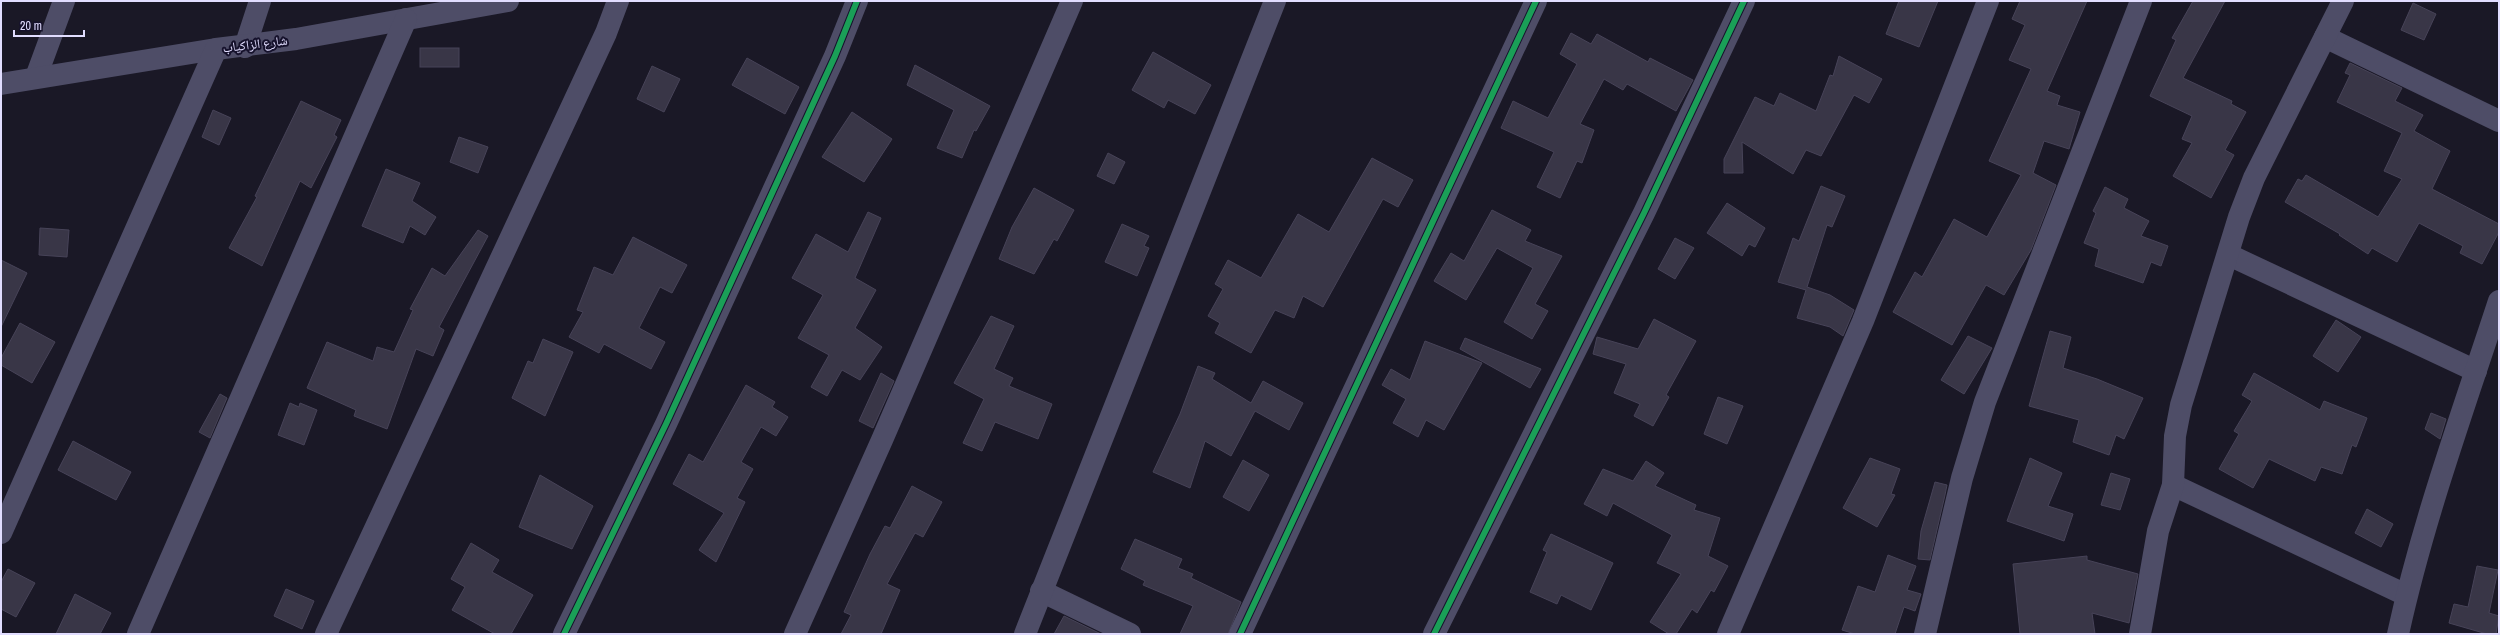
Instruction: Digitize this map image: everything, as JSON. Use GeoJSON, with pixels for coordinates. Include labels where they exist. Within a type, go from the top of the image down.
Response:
{"type":"FeatureCollection","features":[{"type":"Feature","properties":{"kind":"street"},"geometry":{"type":"LineString","coordinates":[[36,77],[64,1]]}},
{"type":"Feature","properties":{"kind":"street"},"geometry":{"type":"LineString","coordinates":[[244,47],[260,1]]}},
{"type":"Feature","properties":{"kind":"street","name":"شارع الزاكياب"},"geometry":{"type":"LineString","coordinates":[[1,85],[36,77],[216,49],[244,47],[418,12],[508,1]]}},
{"type":"Feature","properties":{"kind":"street"},"geometry":{"type":"LineString","coordinates":[[326,634],[451,370],[603,40],[618,1]]}},
{"type":"Feature","properties":{"kind":"street"},"geometry":{"type":"LineString","coordinates":[[564,634],[666,424],[832,63],[857,1]]}},
{"type":"Feature","properties":{"kind":"street"},"geometry":{"type":"LineString","coordinates":[[795,634],[882,440],[1072,1]]}},
{"type":"Feature","properties":{"kind":"street"},"geometry":{"type":"LineString","coordinates":[[1025,634],[1275,1]]}},
{"type":"Feature","properties":{"kind":"street"},"geometry":{"type":"LineString","coordinates":[[1240,634],[1536,1]]}},
{"type":"Feature","properties":{"kind":"street"},"geometry":{"type":"LineString","coordinates":[[1434,634],[1641,220],[1744,1]]}},
{"type":"Feature","properties":{"kind":"street"},"geometry":{"type":"LineString","coordinates":[[1728,634],[1863,321],[1988,1]]}},
{"type":"Feature","properties":{"kind":"street"},"geometry":{"type":"LineString","coordinates":[[1925,634],[1962,478],[1985,402],[2141,1]]}},
{"type":"Feature","properties":{"kind":"street"},"geometry":{"type":"LineString","coordinates":[[2140,634],[2158,531],[2174,485],[2176,436],[2181,405],[2229,255],[2239,217],[2254,178],[2343,1]]}},
{"type":"Feature","properties":{"kind":"street"},"geometry":{"type":"LineString","coordinates":[[138,634],[418,12]]}},
{"type":"Feature","properties":{"kind":"street"},"geometry":{"type":"LineString","coordinates":[[2325,37],[2499,121]]}},
{"type":"Feature","properties":{"kind":"street"},"geometry":{"type":"LineString","coordinates":[[1,533],[216,49]]}},
{"type":"Feature","properties":{"kind":"street"},"geometry":{"type":"LineString","coordinates":[[2229,255],[2476,371]]}},
{"type":"Feature","properties":{"kind":"street"},"geometry":{"type":"LineString","coordinates":[[2398,634],[2406,595],[2442,470],[2499,301]]}},
{"type":"Feature","properties":{"kind":"street"},"geometry":{"type":"LineString","coordinates":[[2174,485],[2406,595]]}},
{"type":"Feature","properties":{"kind":"street"},"geometry":{"type":"LineString","coordinates":[[1042,591],[1130,634]]}},
{"type":"Feature","properties":{"kind":"building"},"geometry":{"type":"Polygon","coordinates":[[[1899,1],[1938,1],[1919,47],[1886,34],[1899,1]]]}},
{"type":"Feature","properties":{"kind":"building"},"geometry":{"type":"Polygon","coordinates":[[[2020,1],[2087,1],[2047,91],[2060,96],[2057,105],[2080,112],[2069,149],[2044,141],[2033,173],[2056,185],[2031,250],[2004,295],[1986,285],[1952,345],[1893,312],[1915,272],[1922,277],[1954,219],[1987,237],[2021,175],[1989,161],[2031,69],[2009,60],[2025,25],[2012,19],[2020,1]]]}},
{"type":"Feature","properties":{"kind":"building"},"geometry":{"type":"Polygon","coordinates":[[[2193,1],[2225,1],[2183,78],[2232,101],[2231,104],[2246,112],[2225,150],[2234,155],[2211,198],[2173,176],[2192,143],[2182,139],[2192,116],[2150,96],[2176,40],[2172,38],[2193,1]]]}},
{"type":"Feature","properties":{"kind":"building"},"geometry":{"type":"Polygon","coordinates":[[[2413,3],[2436,14],[2424,40],[2401,30],[2413,3]]]}},
{"type":"Feature","properties":{"kind":"building"},"geometry":{"type":"Polygon","coordinates":[[[1571,33],[1591,44],[1597,34],[1648,62],[1650,58],[1693,80],[1676,111],[1627,84],[1623,90],[1604,79],[1580,124],[1594,130],[1582,163],[1577,161],[1560,198],[1537,187],[1554,152],[1501,128],[1513,101],[1548,118],[1577,64],[1560,54],[1571,33]]]}},
{"type":"Feature","properties":{"kind":"building"},"geometry":{"type":"Polygon","coordinates":[[[420,48],[459,48],[459,67],[420,67],[420,48]]]}},
{"type":"Feature","properties":{"kind":"building"},"geometry":{"type":"Polygon","coordinates":[[[1153,52],[1211,85],[1195,114],[1168,100],[1164,108],[1132,90],[1153,52]]]}},
{"type":"Feature","properties":{"kind":"building"},"geometry":{"type":"Polygon","coordinates":[[[1839,56],[1882,79],[1869,103],[1854,95],[1821,156],[1806,150],[1793,174],[1742,142],[1743,173],[1724,173],[1724,159],[1755,97],[1774,106],[1780,93],[1816,111],[1830,75],[1833,76],[1839,56]]]}},
{"type":"Feature","properties":{"kind":"building"},"geometry":{"type":"Polygon","coordinates":[[[747,58],[799,87],[785,114],[732,85],[747,58]]]}},
{"type":"Feature","properties":{"kind":"building"},"geometry":{"type":"Polygon","coordinates":[[[2350,63],[2402,88],[2395,101],[2423,115],[2414,131],[2450,151],[2432,189],[2499,224],[2499,232],[2482,264],[2460,253],[2463,246],[2419,223],[2397,262],[2372,248],[2368,254],[2339,235],[2340,234],[2285,202],[2298,179],[2302,181],[2306,175],[2378,217],[2402,179],[2384,171],[2402,133],[2337,102],[2350,75],[2345,73],[2350,63]]]}},
{"type":"Feature","properties":{"kind":"building"},"geometry":{"type":"Polygon","coordinates":[[[915,65],[990,106],[976,131],[974,130],[962,158],[937,148],[954,110],[907,85],[915,65]]]}},
{"type":"Feature","properties":{"kind":"building"},"geometry":{"type":"Polygon","coordinates":[[[652,66],[680,79],[664,112],[637,99],[652,66]]]}},
{"type":"Feature","properties":{"kind":"building"},"geometry":{"type":"Polygon","coordinates":[[[301,101],[341,120],[334,135],[337,137],[311,188],[300,181],[262,266],[229,248],[257,197],[255,196],[301,101]]]}},
{"type":"Feature","properties":{"kind":"building"},"geometry":{"type":"Polygon","coordinates":[[[213,110],[231,118],[219,145],[202,137],[213,110]]]}},
{"type":"Feature","properties":{"kind":"building"},"geometry":{"type":"Polygon","coordinates":[[[852,112],[892,139],[864,182],[822,157],[852,112]]]}},
{"type":"Feature","properties":{"kind":"building"},"geometry":{"type":"Polygon","coordinates":[[[459,137],[488,147],[478,173],[450,162],[459,137]]]}},
{"type":"Feature","properties":{"kind":"building"},"geometry":{"type":"Polygon","coordinates":[[[1108,153],[1125,162],[1114,184],[1097,176],[1108,153]]]}},
{"type":"Feature","properties":{"kind":"building"},"geometry":{"type":"Polygon","coordinates":[[[1372,158],[1413,180],[1398,207],[1383,199],[1323,307],[1303,296],[1294,318],[1275,310],[1251,353],[1215,333],[1220,323],[1208,316],[1223,289],[1215,284],[1228,260],[1261,278],[1298,214],[1329,232],[1372,158]]]}},
{"type":"Feature","properties":{"kind":"building"},"geometry":{"type":"Polygon","coordinates":[[[386,169],[420,183],[412,201],[436,217],[425,235],[410,226],[403,243],[362,226],[386,169]]]}},
{"type":"Feature","properties":{"kind":"building"},"geometry":{"type":"Polygon","coordinates":[[[1821,186],[1845,196],[1832,227],[1827,225],[1807,287],[1830,295],[1854,310],[1843,336],[1830,327],[1797,318],[1806,290],[1778,282],[1793,238],[1799,241],[1821,186]]]}},
{"type":"Feature","properties":{"kind":"building"},"geometry":{"type":"Polygon","coordinates":[[[2105,187],[2128,199],[2124,208],[2149,221],[2141,236],[2168,246],[2161,266],[2151,262],[2143,283],[2095,266],[2099,249],[2084,243],[2096,213],[2093,211],[2105,187]]]}},
{"type":"Feature","properties":{"kind":"building"},"geometry":{"type":"Polygon","coordinates":[[[1034,188],[1074,210],[1057,241],[1054,239],[1034,274],[999,259],[1012,227],[1034,188]]]}},
{"type":"Feature","properties":{"kind":"building"},"geometry":{"type":"Polygon","coordinates":[[[1727,203],[1765,228],[1755,247],[1749,244],[1742,256],[1707,233],[1727,203]]]}},
{"type":"Feature","properties":{"kind":"building"},"geometry":{"type":"Polygon","coordinates":[[[1492,210],[1531,230],[1525,241],[1562,256],[1535,304],[1548,311],[1532,339],[1504,322],[1533,268],[1497,248],[1466,300],[1434,281],[1451,253],[1464,261],[1492,210]]]}},
{"type":"Feature","properties":{"kind":"building"},"geometry":{"type":"Polygon","coordinates":[[[868,212],[881,218],[855,278],[876,290],[855,328],[882,347],[860,380],[842,370],[827,396],[811,387],[829,355],[798,338],[823,295],[792,278],[816,234],[848,252],[868,212]]]}},
{"type":"Feature","properties":{"kind":"building"},"geometry":{"type":"Polygon","coordinates":[[[1122,224],[1149,236],[1144,246],[1149,248],[1137,276],[1105,262],[1122,224]]]}},
{"type":"Feature","properties":{"kind":"building"},"geometry":{"type":"Polygon","coordinates":[[[40,228],[69,230],[67,257],[39,255],[40,228]]]}},
{"type":"Feature","properties":{"kind":"building"},"geometry":{"type":"Polygon","coordinates":[[[478,230],[488,236],[439,327],[444,330],[433,356],[416,349],[387,429],[354,416],[356,410],[307,388],[327,342],[373,361],[377,347],[394,352],[413,310],[410,309],[432,268],[445,276],[478,230]]]}},
{"type":"Feature","properties":{"kind":"building"},"geometry":{"type":"Polygon","coordinates":[[[633,237],[687,265],[672,293],[660,287],[639,328],[665,342],[651,369],[604,344],[599,353],[569,337],[583,312],[577,310],[594,267],[613,275],[633,237]]]}},
{"type":"Feature","properties":{"kind":"building"},"geometry":{"type":"Polygon","coordinates":[[[1675,238],[1694,248],[1675,279],[1658,269],[1675,238]]]}},
{"type":"Feature","properties":{"kind":"building"},"geometry":{"type":"Polygon","coordinates":[[[1,260],[27,273],[1,327],[1,260]]]}},
{"type":"Feature","properties":{"kind":"building"},"geometry":{"type":"Polygon","coordinates":[[[991,316],[1014,326],[994,369],[1013,378],[1009,386],[1052,404],[1038,439],[995,422],[982,451],[963,443],[984,399],[954,383],[991,316]]]}},
{"type":"Feature","properties":{"kind":"building"},"geometry":{"type":"Polygon","coordinates":[[[1654,319],[1696,341],[1666,395],[1669,397],[1653,426],[1634,416],[1640,404],[1614,393],[1626,364],[1593,354],[1597,337],[1638,349],[1654,319]]]}},
{"type":"Feature","properties":{"kind":"building"},"geometry":{"type":"Polygon","coordinates":[[[2336,320],[2361,337],[2338,372],[2313,356],[2336,320]]]}},
{"type":"Feature","properties":{"kind":"building"},"geometry":{"type":"Polygon","coordinates":[[[20,323],[55,342],[32,383],[1,365],[1,358],[20,323]]]}},
{"type":"Feature","properties":{"kind":"building"},"geometry":{"type":"Polygon","coordinates":[[[2050,331],[2071,337],[2063,368],[2097,379],[2143,398],[2124,439],[2116,435],[2109,455],[2073,442],[2079,420],[2029,406],[2050,331]]]}},
{"type":"Feature","properties":{"kind":"building"},"geometry":{"type":"Polygon","coordinates":[[[1968,336],[1992,348],[1964,394],[1941,380],[1968,336]]]}},
{"type":"Feature","properties":{"kind":"building"},"geometry":{"type":"Polygon","coordinates":[[[1465,338],[1541,369],[1530,388],[1460,349],[1465,338]]]}},
{"type":"Feature","properties":{"kind":"building"},"geometry":{"type":"Polygon","coordinates":[[[543,339],[573,352],[545,416],[512,398],[528,361],[533,363],[543,339]]]}},
{"type":"Feature","properties":{"kind":"building"},"geometry":{"type":"Polygon","coordinates":[[[1425,341],[1482,363],[1444,430],[1426,420],[1418,437],[1393,423],[1406,399],[1382,385],[1391,369],[1410,380],[1425,341]]]}},
{"type":"Feature","properties":{"kind":"building"},"geometry":{"type":"Polygon","coordinates":[[[1198,366],[1215,373],[1212,379],[1251,403],[1263,381],[1303,403],[1289,430],[1255,411],[1231,456],[1205,441],[1190,488],[1153,472],[1180,414],[1198,366]]]}},
{"type":"Feature","properties":{"kind":"building"},"geometry":{"type":"Polygon","coordinates":[[[881,373],[894,381],[873,428],[859,421],[881,373]]]}},
{"type":"Feature","properties":{"kind":"building"},"geometry":{"type":"Polygon","coordinates":[[[2254,373],[2320,410],[2324,401],[2367,418],[2356,447],[2352,445],[2342,474],[2321,467],[2315,481],[2269,459],[2253,488],[2219,469],[2239,434],[2234,431],[2252,401],[2242,395],[2254,373]]]}},
{"type":"Feature","properties":{"kind":"building"},"geometry":{"type":"Polygon","coordinates":[[[746,385],[775,402],[772,407],[788,417],[776,436],[761,427],[741,462],[753,469],[737,498],[745,502],[716,562],[699,550],[724,513],[673,484],[689,454],[703,462],[746,385]]]}},
{"type":"Feature","properties":{"kind":"building"},"geometry":{"type":"Polygon","coordinates":[[[220,394],[227,398],[210,438],[199,432],[220,394]]]}},
{"type":"Feature","properties":{"kind":"building"},"geometry":{"type":"Polygon","coordinates":[[[1718,397],[1743,406],[1727,444],[1704,434],[1718,397]]]}},
{"type":"Feature","properties":{"kind":"building"},"geometry":{"type":"Polygon","coordinates":[[[290,403],[299,407],[300,403],[317,410],[304,445],[278,435],[290,403]]]}},
{"type":"Feature","properties":{"kind":"building"},"geometry":{"type":"Polygon","coordinates":[[[2431,413],[2446,419],[2440,439],[2425,429],[2431,413]]]}},
{"type":"Feature","properties":{"kind":"building"},"geometry":{"type":"Polygon","coordinates":[[[73,441],[131,472],[116,500],[58,470],[73,441]]]}},
{"type":"Feature","properties":{"kind":"building"},"geometry":{"type":"Polygon","coordinates":[[[1870,458],[1900,469],[1891,494],[1895,495],[1877,527],[1843,508],[1870,458]]]}},
{"type":"Feature","properties":{"kind":"building"},"geometry":{"type":"Polygon","coordinates":[[[2030,458],[2062,473],[2048,506],[2073,514],[2064,541],[2007,521],[2030,458]]]}},
{"type":"Feature","properties":{"kind":"building"},"geometry":{"type":"Polygon","coordinates":[[[1243,460],[1269,475],[1249,511],[1223,497],[1243,460]]]}},
{"type":"Feature","properties":{"kind":"building"},"geometry":{"type":"Polygon","coordinates":[[[1646,461],[1664,473],[1655,486],[1696,505],[1694,510],[1720,518],[1708,556],[1728,566],[1714,592],[1711,590],[1697,613],[1692,609],[1676,634],[1669,634],[1650,622],[1681,574],[1657,563],[1672,535],[1613,503],[1607,516],[1584,504],[1603,469],[1633,481],[1646,461]]]}},
{"type":"Feature","properties":{"kind":"building"},"geometry":{"type":"Polygon","coordinates":[[[2111,473],[2130,479],[2120,510],[2101,505],[2111,473]]]}},
{"type":"Feature","properties":{"kind":"building"},"geometry":{"type":"Polygon","coordinates":[[[540,475],[593,506],[572,549],[519,527],[540,475]]]}},
{"type":"Feature","properties":{"kind":"building"},"geometry":{"type":"Polygon","coordinates":[[[1935,482],[1947,485],[1945,495],[1930,560],[1918,559],[1921,531],[1935,482]]]}},
{"type":"Feature","properties":{"kind":"building"},"geometry":{"type":"Polygon","coordinates":[[[912,486],[942,502],[923,537],[915,533],[887,584],[900,590],[881,634],[841,634],[851,615],[844,612],[870,554],[885,526],[890,528],[912,486]]]}},
{"type":"Feature","properties":{"kind":"building"},"geometry":{"type":"Polygon","coordinates":[[[2367,509],[2393,524],[2381,547],[2355,533],[2367,509]]]}},
{"type":"Feature","properties":{"kind":"building"},"geometry":{"type":"Polygon","coordinates":[[[1551,534],[1613,563],[1591,610],[1561,595],[1557,604],[1530,592],[1547,552],[1543,550],[1551,534]]]}},
{"type":"Feature","properties":{"kind":"building"},"geometry":{"type":"Polygon","coordinates":[[[1135,539],[1182,559],[1178,568],[1193,574],[1191,578],[1241,602],[1228,634],[1180,634],[1193,606],[1143,585],[1145,581],[1121,569],[1135,539]]]}},
{"type":"Feature","properties":{"kind":"building"},"geometry":{"type":"Polygon","coordinates":[[[471,543],[499,560],[492,572],[533,595],[511,634],[495,634],[452,610],[465,587],[451,579],[471,543]]]}},
{"type":"Feature","properties":{"kind":"building"},"geometry":{"type":"Polygon","coordinates":[[[1888,555],[1916,566],[1907,590],[1921,594],[1915,611],[1904,607],[1895,634],[1855,634],[1842,630],[1858,586],[1875,592],[1888,555]]]}},
{"type":"Feature","properties":{"kind":"building"},"geometry":{"type":"Polygon","coordinates":[[[2087,556],[2087,560],[2138,574],[2129,623],[2092,613],[2095,634],[2020,634],[2013,564],[2087,556]]]}},
{"type":"Feature","properties":{"kind":"building"},"geometry":{"type":"Polygon","coordinates":[[[2477,566],[2498,570],[2489,613],[2499,616],[2496,634],[2487,634],[2449,623],[2454,604],[2468,607],[2477,566]]]}},
{"type":"Feature","properties":{"kind":"building"},"geometry":{"type":"Polygon","coordinates":[[[8,569],[35,583],[16,617],[1,609],[1,582],[8,569]]]}},
{"type":"Feature","properties":{"kind":"building"},"geometry":{"type":"Polygon","coordinates":[[[286,589],[314,601],[302,629],[274,616],[286,589]]]}},
{"type":"Feature","properties":{"kind":"building"},"geometry":{"type":"Polygon","coordinates":[[[75,594],[111,613],[100,634],[56,634],[75,594]]]}},
{"type":"Feature","properties":{"kind":"building"},"geometry":{"type":"Polygon","coordinates":[[[1064,616],[1101,634],[1054,634],[1064,616]]]}},
{"type":"Feature","properties":{"kind":"cycle path"},"geometry":{"type":"LineString","coordinates":[[564,634],[666,424],[835,56],[857,1]]}},
{"type":"Feature","properties":{"kind":"cycle path"},"geometry":{"type":"LineString","coordinates":[[1240,634],[1536,1]]}},
{"type":"Feature","properties":{"kind":"cycle path"},"geometry":{"type":"LineString","coordinates":[[1434,634],[1644,213],[1744,1]]}}]}
